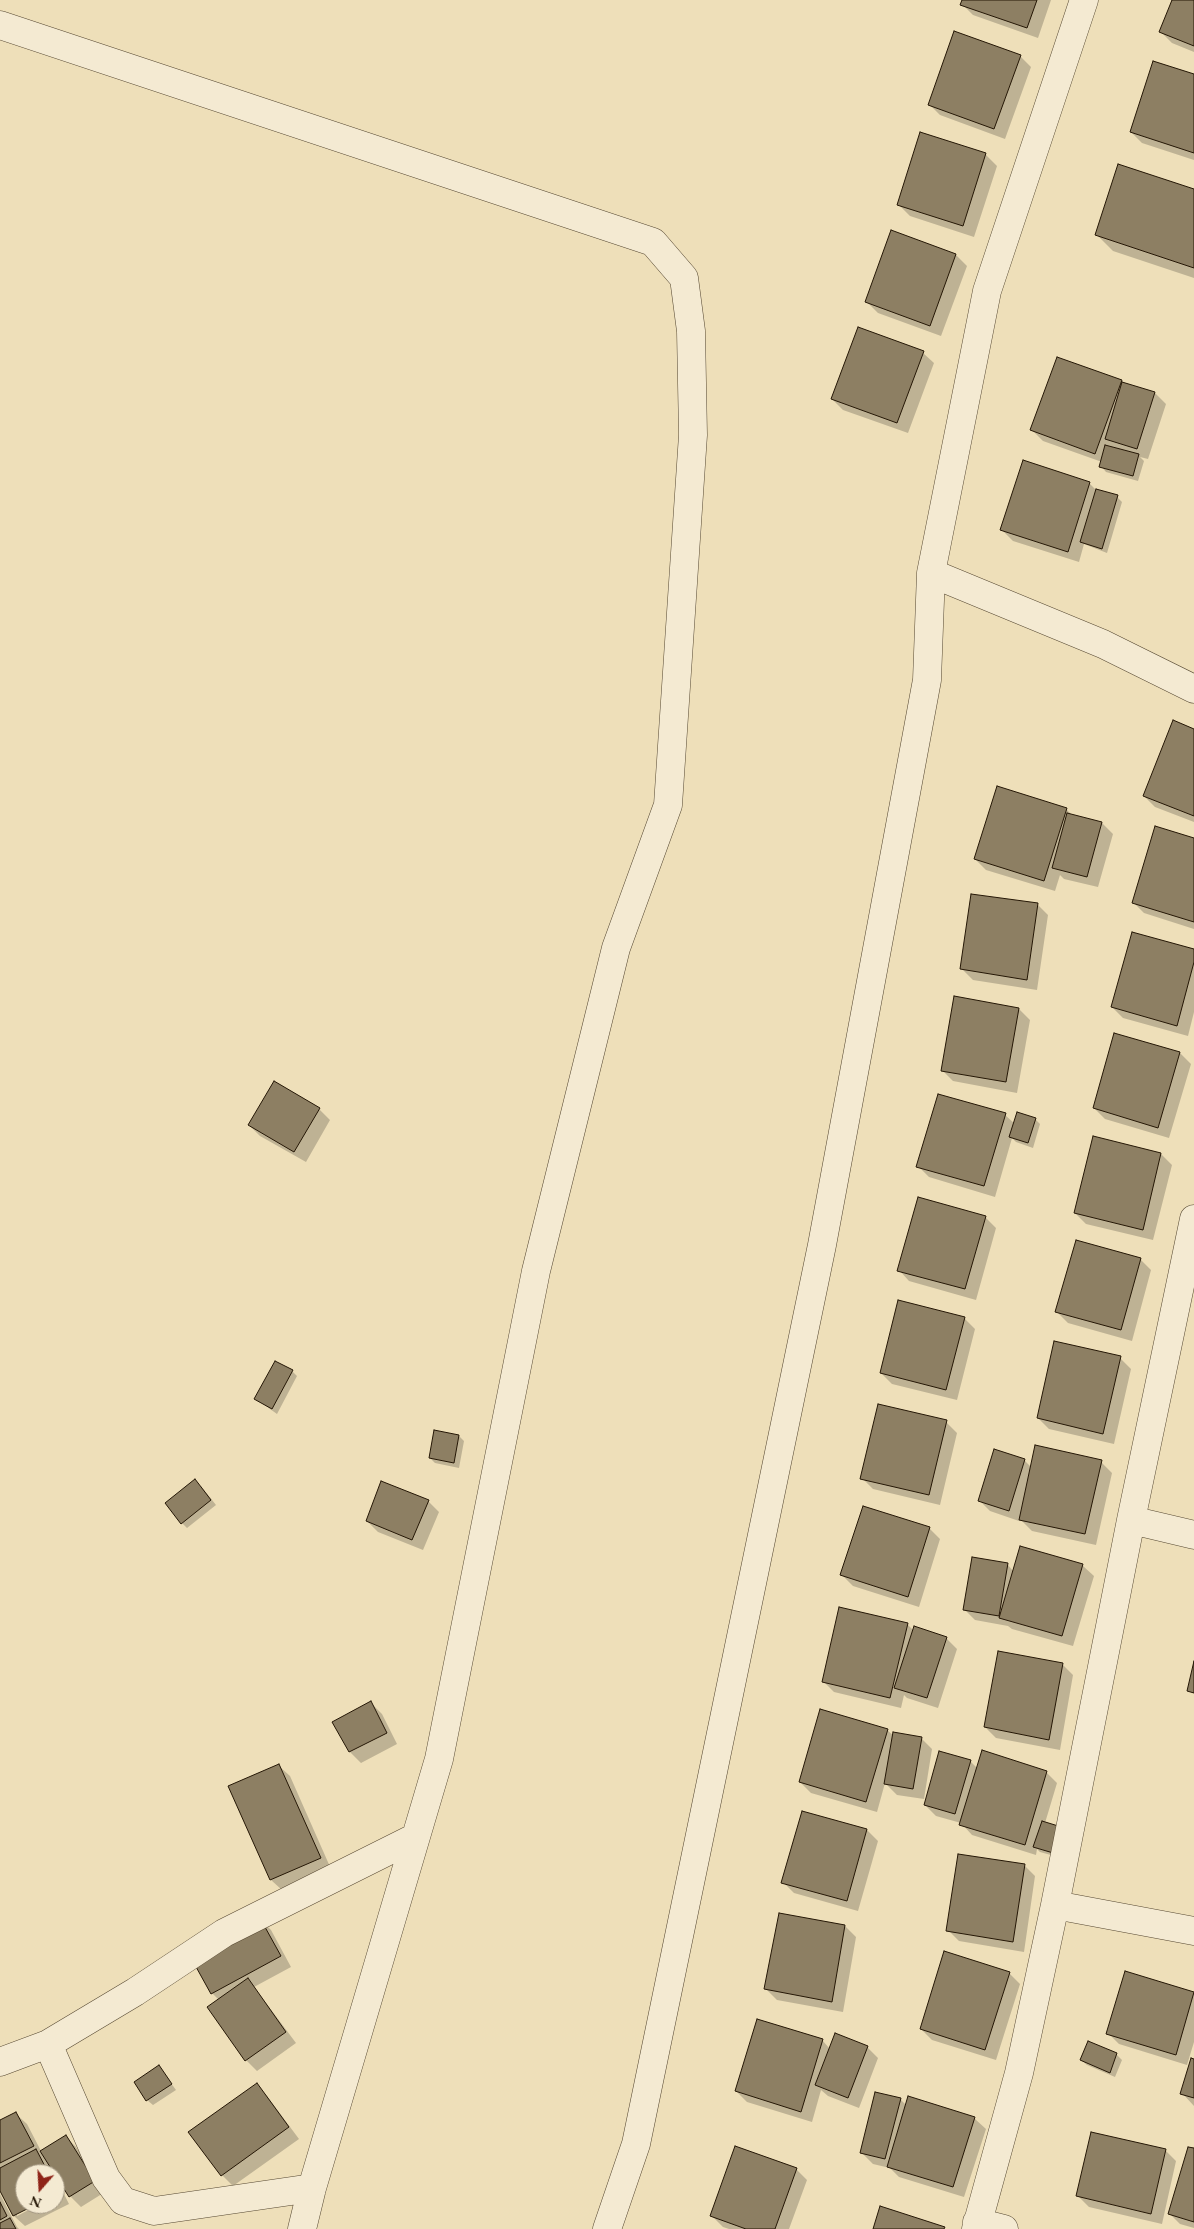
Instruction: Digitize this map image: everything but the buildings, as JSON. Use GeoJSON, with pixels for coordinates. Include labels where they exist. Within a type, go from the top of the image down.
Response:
{"type":"FeatureCollection","features":[{"type":"Feature","properties":{"kind":"street"},"geometry":{"type":"LineString","coordinates":[[607,2229],[636,2144],[822,1245],[927,680],[930,573],[987,291],[1084,0]]}},
{"type":"Feature","properties":{"kind":"street"},"geometry":{"type":"LineString","coordinates":[[0,25],[653,242],[684,278],[691,330],[693,435],[668,805],[616,948],[536,1271],[439,1759],[312,2188],[302,2229]]}},
{"type":"Feature","properties":{"kind":"street"},"geometry":{"type":"LineString","coordinates":[[930,573],[1104,644],[1194,689]]}},
{"type":"Feature","properties":{"kind":"street"},"geometry":{"type":"LineString","coordinates":[[1004,2229],[976,2226],[1019,2073],[1055,1905],[1131,1520],[1194,1219]]}},
{"type":"Feature","properties":{"kind":"street"},"geometry":{"type":"LineString","coordinates":[[1131,1520],[1194,1535]]}},
{"type":"Feature","properties":{"kind":"street"},"geometry":{"type":"LineString","coordinates":[[0,2062],[48,2044],[135,1992],[224,1933],[416,1837]]}},
{"type":"Feature","properties":{"kind":"street"},"geometry":{"type":"LineString","coordinates":[[1055,1905],[1194,1931]]}},
{"type":"Feature","properties":{"kind":"street"},"geometry":{"type":"LineString","coordinates":[[48,2044],[106,2178],[124,2201],[154,2211],[312,2188]]}}]}
